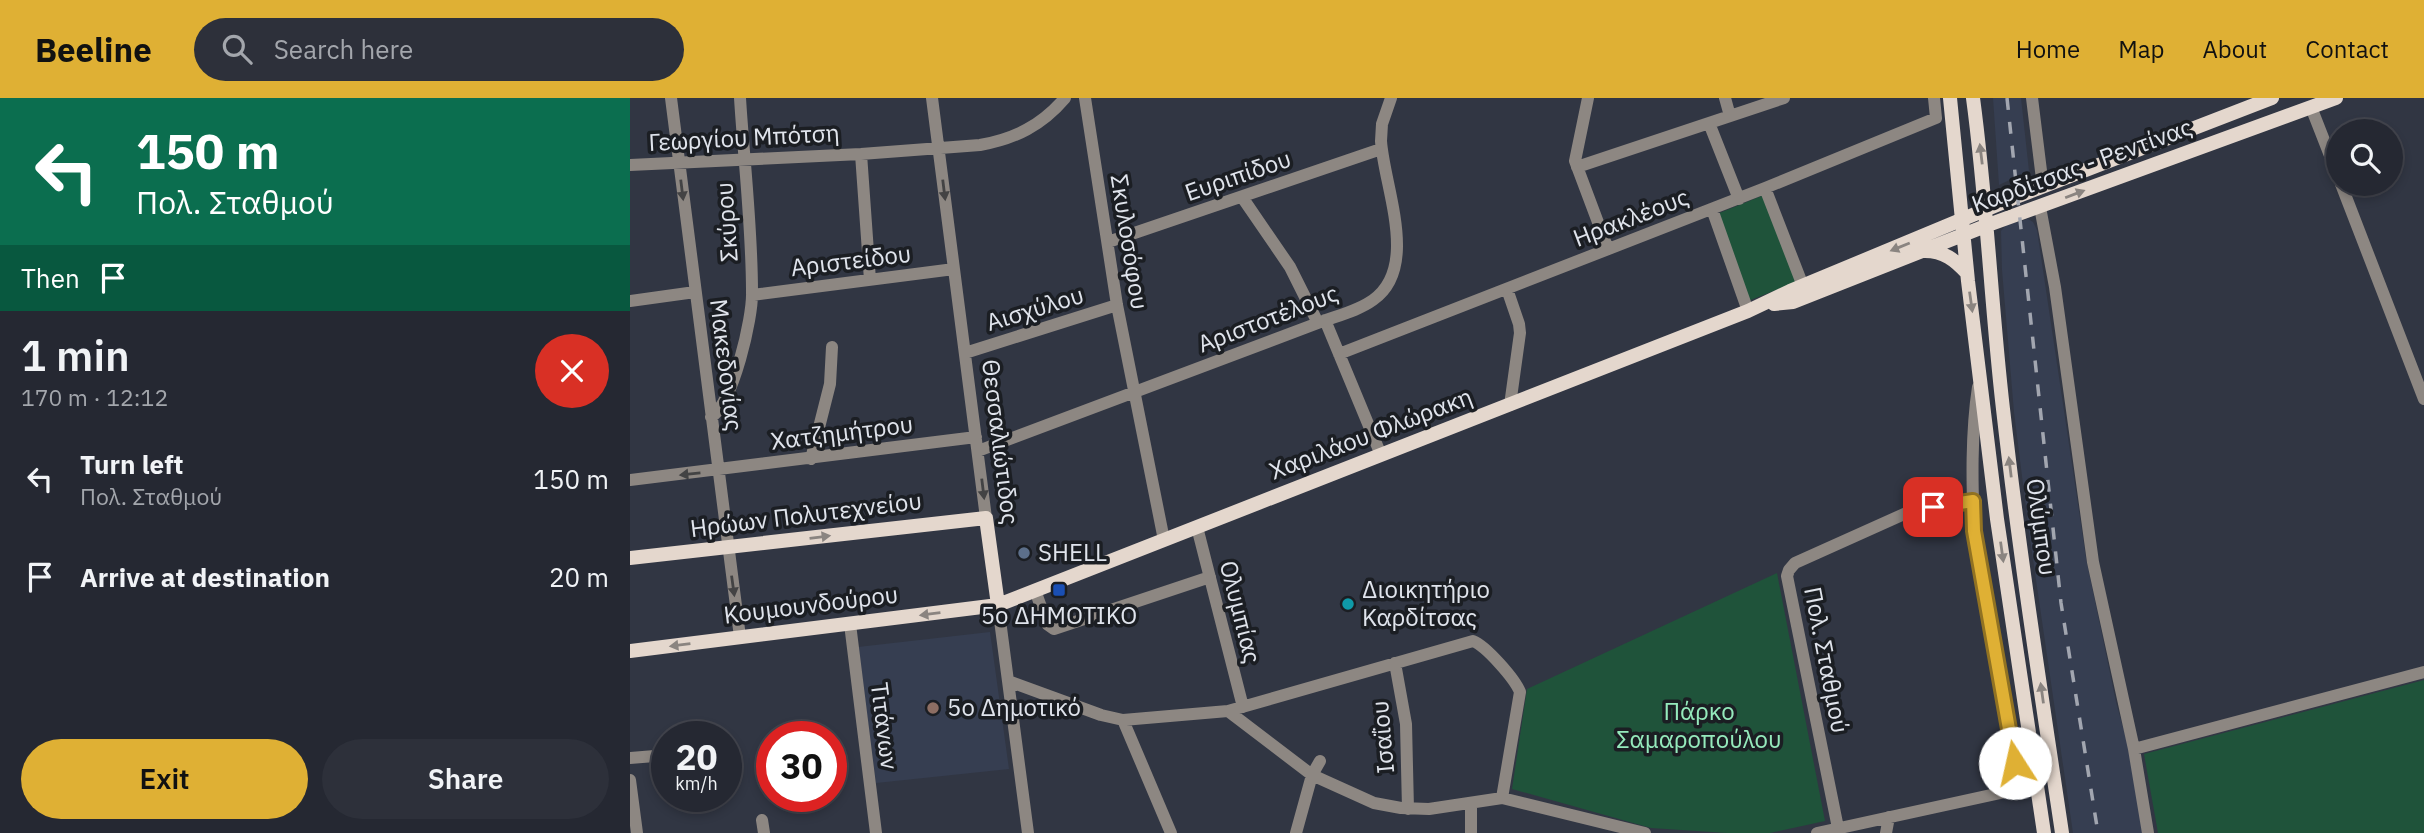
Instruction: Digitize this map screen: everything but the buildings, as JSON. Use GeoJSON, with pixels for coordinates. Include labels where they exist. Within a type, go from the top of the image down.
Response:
{"type":"FeatureCollection","features":[{"type":"Feature","properties":{"kind":"main road","name":"Ολύμπου"},"geometry":{"type":"LineString","coordinates":[[1950,98],[1967,273],[1997,519],[2044,833]]}},
{"type":"Feature","properties":{"kind":"main road","name":"Ολύμπου"},"geometry":{"type":"LineString","coordinates":[[1973,98],[1987,210],[2002,405],[2062,833]]}},
{"type":"Feature","properties":{"kind":"main road","name":"Καρδίτσας - Ρεντίνας"},"geometry":{"type":"LineString","coordinates":[[1964,228],[1987,210],[2272,98]]}},
{"type":"Feature","properties":{"kind":"main road","name":"Καρδίτσας - Ρεντίνας"},"geometry":{"type":"LineString","coordinates":[[1964,228],[1988,225],[2336,98]]}},
{"type":"Feature","properties":{"kind":"main road"},"geometry":{"type":"LineString","coordinates":[[2222,117],[2230,135]]}},
{"type":"Feature","properties":{"kind":"main road","name":"Χαριλάου Φλώρακη"},"geometry":{"type":"LineString","coordinates":[[1755,309],[1793,302],[1924,251],[1964,228]]}},
{"type":"Feature","properties":{"kind":"main road","name":"Χαριλάου Φλώρακη"},"geometry":{"type":"LineString","coordinates":[[998,605],[1755,309],[1803,286],[1964,228]]}},
{"type":"Feature","properties":{"kind":"main road"},"geometry":{"type":"LineString","coordinates":[[1924,251],[1936,251],[1949,256],[1967,273]]}},
{"type":"Feature","properties":{"kind":"main road","name":"Ηρώων Πολυτεχνείου"},"geometry":{"type":"LineString","coordinates":[[630,558],[986,518]]}},
{"type":"Feature","properties":{"kind":"main road","name":"Θεσσαλιώτιδος"},"geometry":{"type":"LineString","coordinates":[[986,518],[998,605]]}},
{"type":"Feature","properties":{"kind":"main road","name":"Κουμουνδούρου"},"geometry":{"type":"LineString","coordinates":[[630,651],[998,605]]}},
{"type":"Feature","properties":{"kind":"street","name":"Μακεδονίας"},"geometry":{"type":"LineString","coordinates":[[671,98],[740,637]]}},
{"type":"Feature","properties":{"kind":"street","name":"Σκύρου"},"geometry":{"type":"LineString","coordinates":[[711,417],[720,410],[739,363],[752,295],[740,98]]}},
{"type":"Feature","properties":{"kind":"street","name":"Θεσσαλιώτιδος"},"geometry":{"type":"LineString","coordinates":[[932,98],[986,518]]}},
{"type":"Feature","properties":{"kind":"street","name":"Γεωργίου Μπότση"},"geometry":{"type":"LineString","coordinates":[[630,165],[861,154],[989,144],[1020,133],[1047,118],[1065,98]]}},
{"type":"Feature","properties":{"kind":"street","name":"Σκυλοσόφου"},"geometry":{"type":"LineString","coordinates":[[1085,98],[1118,305],[1164,540]]}},
{"type":"Feature","properties":{"kind":"street","name":"Αριστοτέλους"},"geometry":{"type":"LineString","coordinates":[[978,451],[1322,322],[1373,300],[1387,285],[1394,271],[1397,254],[1381,149],[1382,124],[1391,98]]}},
{"type":"Feature","properties":{"kind":"street"},"geometry":{"type":"LineString","coordinates":[[1588,98],[1574,158],[1608,249]]}},
{"type":"Feature","properties":{"kind":"street"},"geometry":{"type":"LineString","coordinates":[[1725,98],[1730,116]]}},
{"type":"Feature","properties":{"kind":"street"},"geometry":{"type":"LineString","coordinates":[[1577,167],[1784,98]]}},
{"type":"Feature","properties":{"kind":"street","name":"Ηρακλέους"},"geometry":{"type":"LineString","coordinates":[[1339,354],[1712,209],[1936,118],[1934,98]]}},
{"type":"Feature","properties":{"kind":"street"},"geometry":{"type":"LineString","coordinates":[[2032,98],[2043,187]]}},
{"type":"Feature","properties":{"kind":"street"},"geometry":{"type":"LineString","coordinates":[[2311,107],[2326,145]]}},
{"type":"Feature","properties":{"kind":"street"},"geometry":{"type":"LineString","coordinates":[[1709,123],[1739,198]]}},
{"type":"Feature","properties":{"kind":"street","name":"Ευριπίδου"},"geometry":{"type":"LineString","coordinates":[[1108,242],[1381,149]]}},
{"type":"Feature","properties":{"kind":"street","name":"Γεωργίου Μπότση"},"geometry":{"type":"LineString","coordinates":[[861,154],[870,280]]}},
{"type":"Feature","properties":{"kind":"street"},"geometry":{"type":"LineString","coordinates":[[1765,188],[1803,286]]}},
{"type":"Feature","properties":{"kind":"street"},"geometry":{"type":"LineString","coordinates":[[2346,196],[2424,399]]}},
{"type":"Feature","properties":{"kind":"street"},"geometry":{"type":"LineString","coordinates":[[1242,197],[1290,267],[1322,322],[1339,354],[1381,455]]}},
{"type":"Feature","properties":{"kind":"street"},"geometry":{"type":"LineString","coordinates":[[2040,206],[2055,288],[2093,562],[2134,749],[2148,833]]}},
{"type":"Feature","properties":{"kind":"street"},"geometry":{"type":"LineString","coordinates":[[1712,209],[1755,309]]}},
{"type":"Feature","properties":{"kind":"street","name":"Αριστείδου"},"geometry":{"type":"LineString","coordinates":[[752,295],[954,270]]}},
{"type":"Feature","properties":{"kind":"street"},"geometry":{"type":"LineString","coordinates":[[1507,289],[1520,333],[1510,405]]}},
{"type":"Feature","properties":{"kind":"street"},"geometry":{"type":"LineString","coordinates":[[630,301],[695,292]]}},
{"type":"Feature","properties":{"kind":"street","name":"Αισχύλου"},"geometry":{"type":"LineString","coordinates":[[965,353],[1118,305]]}},
{"type":"Feature","properties":{"kind":"street"},"geometry":{"type":"LineString","coordinates":[[811,459],[830,384],[832,347]]}},
{"type":"Feature","properties":{"kind":"street"},"geometry":{"type":"LineString","coordinates":[[1981,371],[1975,413],[1974,531],[2020,788]]}},
{"type":"Feature","properties":{"kind":"street","name":"Χατζημήτρου"},"geometry":{"type":"LineString","coordinates":[[630,480],[976,437]]}},
{"type":"Feature","properties":{"kind":"street","name":"Πολ. Σταθμού"},"geometry":{"type":"LineString","coordinates":[[1838,828],[1787,576],[1789,570],[1795,563],[1913,510],[1973,501]]}},
{"type":"Feature","properties":{"kind":"street","name":"Ολυμπίας"},"geometry":{"type":"LineString","coordinates":[[1197,527],[1242,706]]}},
{"type":"Feature","properties":{"kind":"street"},"geometry":{"type":"LineString","coordinates":[[1035,590],[1047,624],[1054,629],[1210,577]]}},
{"type":"Feature","properties":{"kind":"street","name":"Θεσσαλιώτιδος"},"geometry":{"type":"LineString","coordinates":[[998,605],[1028,833]]}},
{"type":"Feature","properties":{"kind":"street","name":"Τιτάνων"},"geometry":{"type":"LineString","coordinates":[[850,624],[876,833]]}},
{"type":"Feature","properties":{"kind":"street"},"geometry":{"type":"LineString","coordinates":[[1008,681],[1101,715],[1123,720],[1228,711],[1473,641],[1481,645],[1517,684],[1520,692],[1502,798]]}},
{"type":"Feature","properties":{"kind":"street","name":"Ισαΐου"},"geometry":{"type":"LineString","coordinates":[[1395,663],[1406,724],[1408,809]]}},
{"type":"Feature","properties":{"kind":"street"},"geometry":{"type":"LineString","coordinates":[[2134,749],[2424,672]]}},
{"type":"Feature","properties":{"kind":"street"},"geometry":{"type":"LineString","coordinates":[[1228,711],[1312,775],[1374,803],[1408,809],[1429,809],[1502,798],[1612,829],[1645,833]]}},
{"type":"Feature","properties":{"kind":"street"},"geometry":{"type":"LineString","coordinates":[[1123,720],[1171,833]]}},
{"type":"Feature","properties":{"kind":"street"},"geometry":{"type":"LineString","coordinates":[[630,758],[651,756]]}},
{"type":"Feature","properties":{"kind":"street"},"geometry":{"type":"LineString","coordinates":[[1296,833],[1312,775],[1320,761]]}},
{"type":"Feature","properties":{"kind":"street"},"geometry":{"type":"LineString","coordinates":[[630,780],[637,833]]}},
{"type":"Feature","properties":{"kind":"street"},"geometry":{"type":"LineString","coordinates":[[1817,833],[2037,785]]}},
{"type":"Feature","properties":{"kind":"street"},"geometry":{"type":"LineString","coordinates":[[1471,804],[1471,833]]}},
{"type":"Feature","properties":{"kind":"street"},"geometry":{"type":"LineString","coordinates":[[1886,833],[1889,817]]}},
{"type":"Feature","properties":{"kind":"shaded area"},"geometry":{"type":"Polygon","coordinates":[[[1993,98],[2021,98],[2029,171],[1999,185],[1993,98]]]}},
{"type":"Feature","properties":{"kind":"shaded area"},"geometry":{"type":"Polygon","coordinates":[[[2028,219],[2037,230],[2086,558],[2116,702],[2129,749],[2144,833],[2073,833],[2029,532],[2014,412],[2002,270],[2001,231],[2006,225],[2028,219]]]}},
{"type":"Feature","properties":{"kind":"shaded area","name":"5ο Δημοτικό"},"geometry":{"type":"Polygon","coordinates":[[[990,632],[1009,769],[876,783],[858,647],[990,632]]]}},
{"type":"Feature","properties":{"kind":"green space"},"geometry":{"type":"Polygon","coordinates":[[[1764,195],[1797,282],[1748,301],[1717,214],[1764,195]]]}},
{"type":"Feature","properties":{"kind":"green space","name":"Πάρκο Σαμαροπούλου"},"geometry":{"type":"Polygon","coordinates":[[[1777,573],[1825,821],[1770,833],[1651,828],[1512,789],[1527,689],[1777,573]]]}},
{"type":"Feature","properties":{"kind":"green space"},"geometry":{"type":"Polygon","coordinates":[[[2424,680],[2424,833],[2158,833],[2144,754],[2424,680]]]}},
{"type":"Feature","properties":{"kind":"railway"},"geometry":{"type":"LineString","coordinates":[[2007,98],[2061,603],[2098,833]]}},
{"type":"Feature","properties":{"kind":"place","name":"SHELL"},"geometry":{"type":"Point","coordinates":[1024,553]}},
{"type":"Feature","properties":{"kind":"place","name":"5ο ΔΗΜΟΤΙΚΟ"},"geometry":{"type":"Point","coordinates":[1059,590]}},
{"type":"Feature","properties":{"kind":"place","name":"Διοικητήριο Καρδίτσας"},"geometry":{"type":"Point","coordinates":[1348,604]}},
{"type":"Feature","properties":{"kind":"place","name":"5ο Δημοτικό"},"geometry":{"type":"Point","coordinates":[933,708]}},
{"type":"Feature","properties":{"kind":"route"},"geometry":{"type":"LineString","coordinates":[[1933,507],[1973,501],[1974,531],[2015,763]]}}]}
